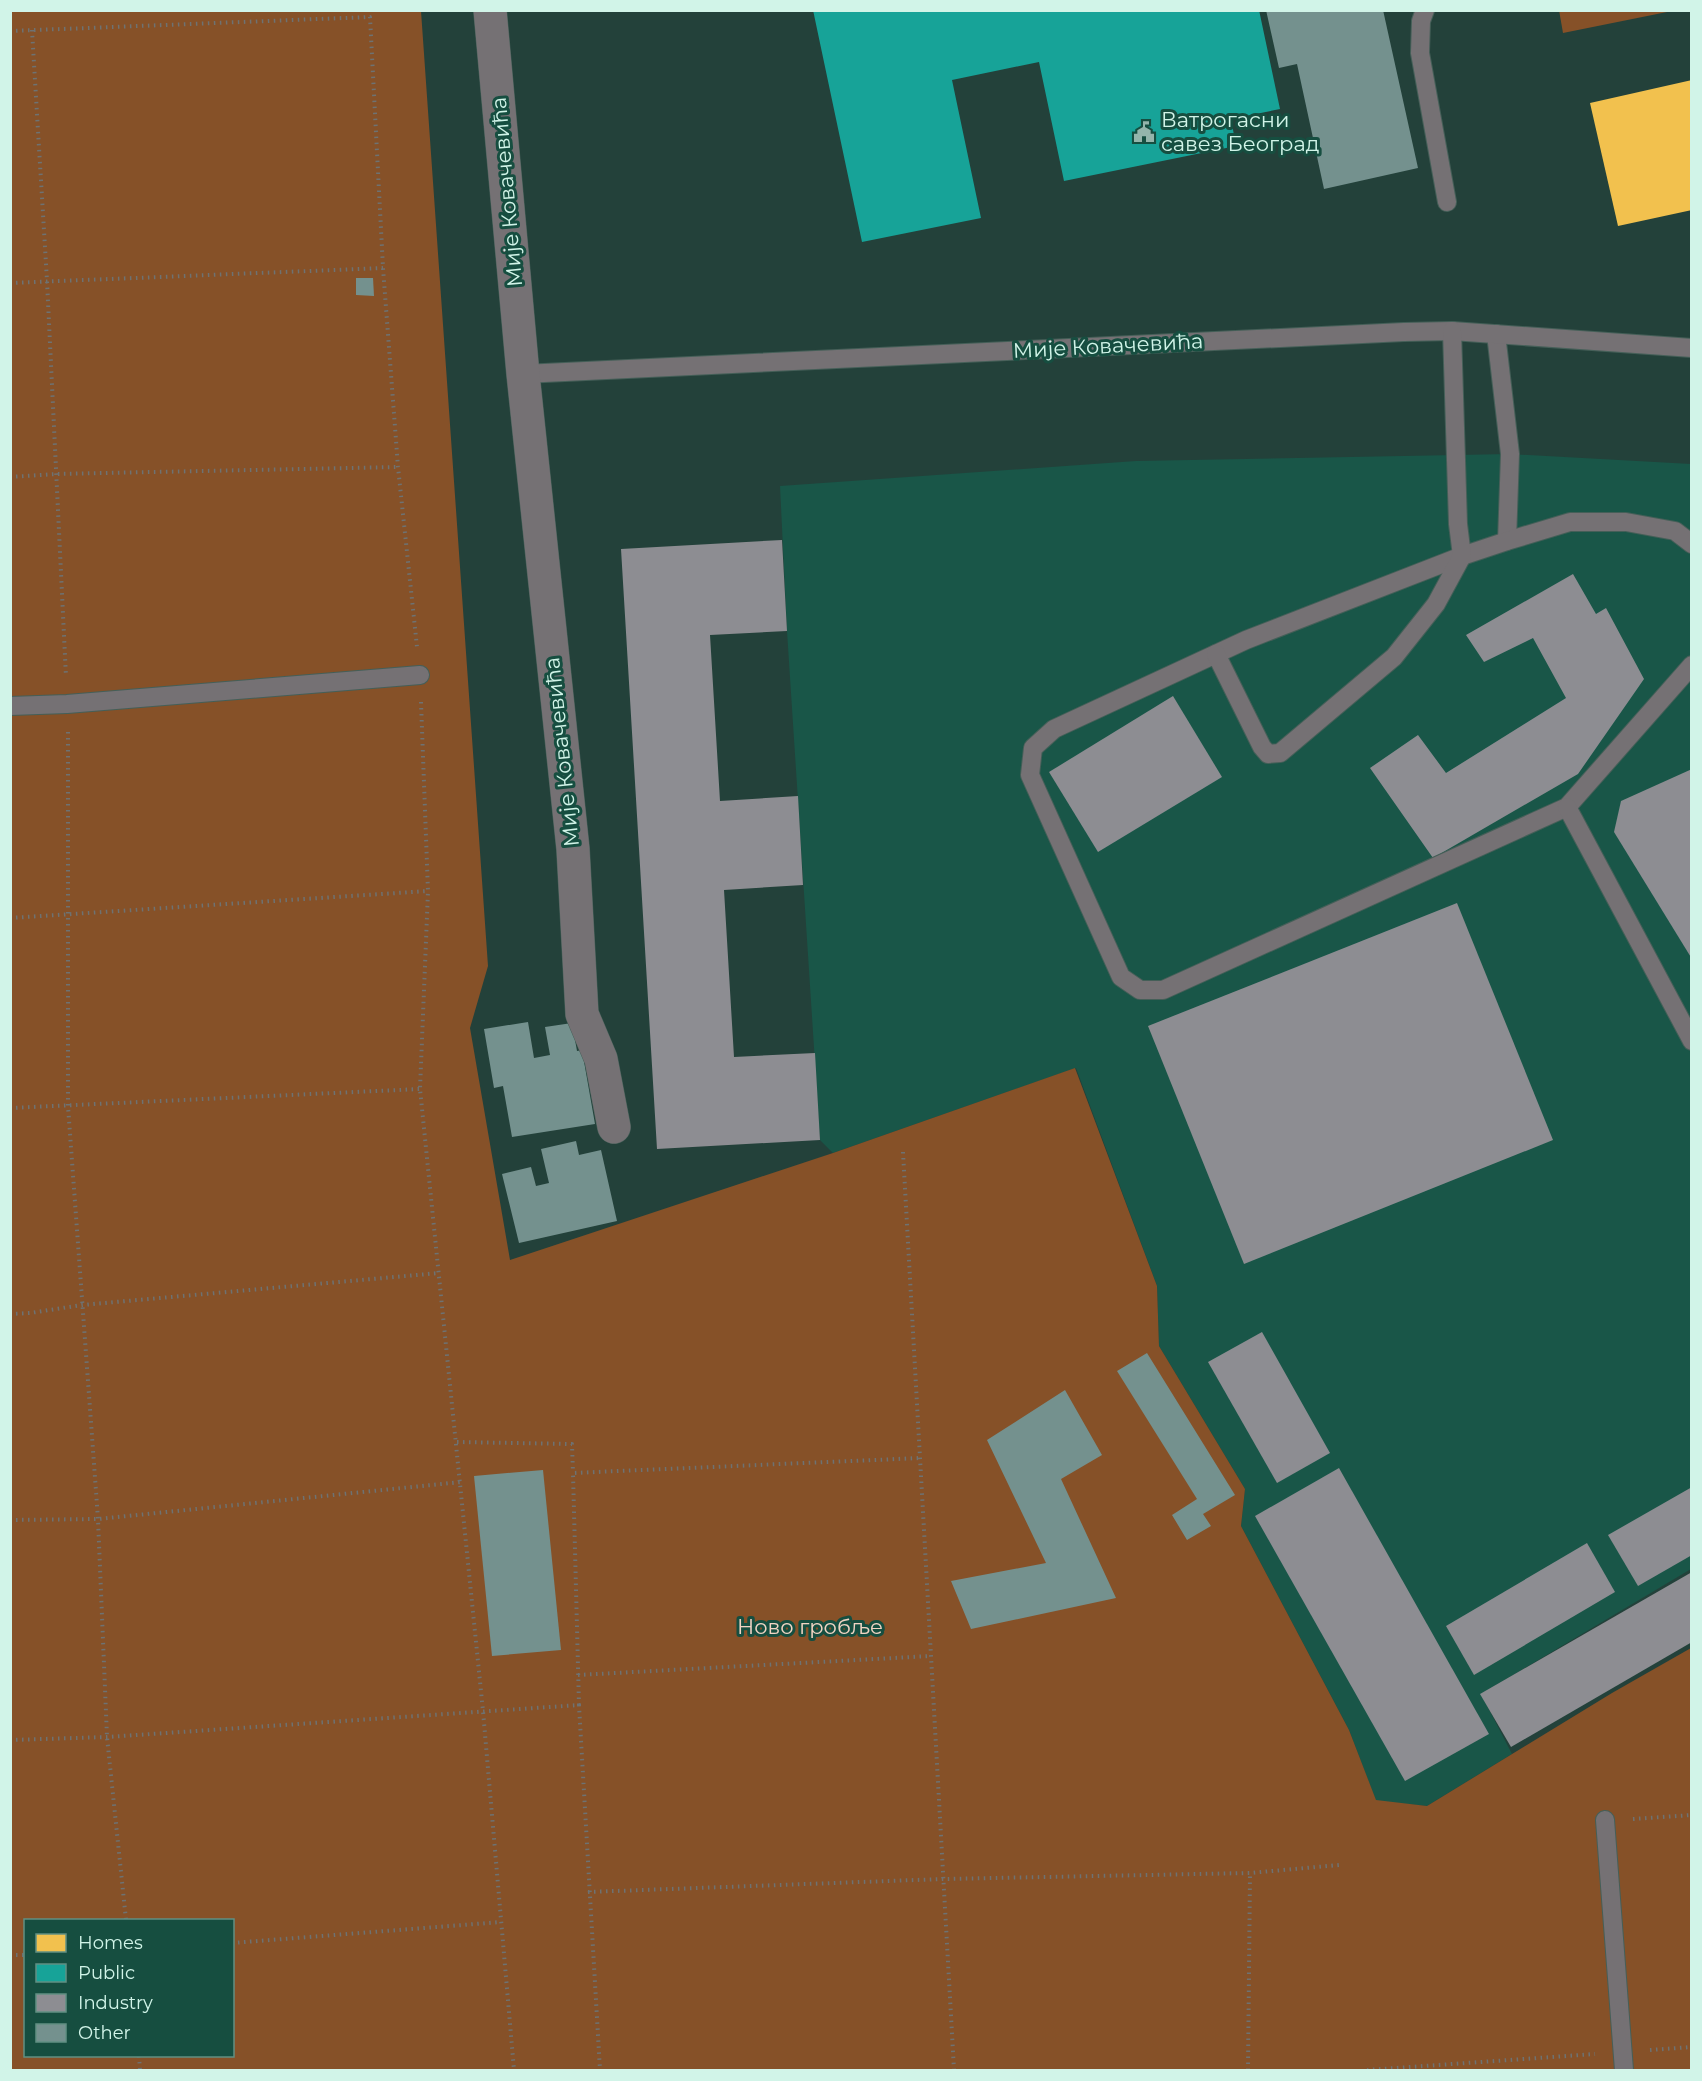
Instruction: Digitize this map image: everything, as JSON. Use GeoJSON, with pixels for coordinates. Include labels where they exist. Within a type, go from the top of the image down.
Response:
{"type":"FeatureCollection","features":[{"type":"Feature","properties":{"kind":"street","name":"Мије Ковачевића"},"geometry":{"type":"LineString","coordinates":[[490,10],[523,374],[573,849],[582,1014],[601,1059],[614,1127]]}},
{"type":"Feature","properties":{"kind":"lane"},"geometry":{"type":"LineString","coordinates":[[1425,10],[1420,21],[1420,53],[1447,202]]}},
{"type":"Feature","properties":{"kind":"lane","name":"Мије Ковачевића"},"geometry":{"type":"LineString","coordinates":[[523,374],[1452,331],[1692,348]]}},
{"type":"Feature","properties":{"kind":"lane"},"geometry":{"type":"LineString","coordinates":[[1216,654],[1262,747],[1268,754],[1280,753],[1394,657],[1436,604],[1462,556],[1458,524],[1452,331]]}},
{"type":"Feature","properties":{"kind":"lane"},"geometry":{"type":"LineString","coordinates":[[1496,334],[1510,454],[1507,541]]}},
{"type":"Feature","properties":{"kind":"lane"},"geometry":{"type":"LineString","coordinates":[[1692,544],[1675,531],[1626,522],[1570,522],[1462,556],[1246,640],[1054,729],[1034,748],[1030,775],[1121,977],[1140,990],[1163,990],[1567,807],[1692,665]]}},
{"type":"Feature","properties":{"kind":"lane"},"geometry":{"type":"LineString","coordinates":[[10,706],[68,704],[420,675]]}},
{"type":"Feature","properties":{"kind":"lane"},"geometry":{"type":"LineString","coordinates":[[1567,807],[1692,1041]]}},
{"type":"Feature","properties":{"kind":"lane"},"geometry":{"type":"LineString","coordinates":[[1605,1820],[1624,2070]]}},
{"type":"Feature","properties":{"kind":"path"},"geometry":{"type":"LineString","coordinates":[[10,32],[370,17],[383,268],[398,466],[420,675],[428,891],[420,1089],[483,1711],[514,2070]]}},
{"type":"Feature","properties":{"kind":"path"},"geometry":{"type":"LineString","coordinates":[[33,30],[68,704],[68,1106],[98,1519],[107,1737],[126,1919]]}},
{"type":"Feature","properties":{"kind":"path"},"geometry":{"type":"LineString","coordinates":[[10,283],[383,268]]}},
{"type":"Feature","properties":{"kind":"path"},"geometry":{"type":"LineString","coordinates":[[10,477],[398,466]]}},
{"type":"Feature","properties":{"kind":"path"},"geometry":{"type":"LineString","coordinates":[[10,918],[428,891]]}},
{"type":"Feature","properties":{"kind":"path"},"geometry":{"type":"LineString","coordinates":[[10,1108],[420,1089]]}},
{"type":"Feature","properties":{"kind":"path"},"geometry":{"type":"LineString","coordinates":[[903,1152],[954,2070]]}},
{"type":"Feature","properties":{"kind":"path"},"geometry":{"type":"LineString","coordinates":[[10,1314],[82,1305],[439,1273]]}},
{"type":"Feature","properties":{"kind":"path"},"geometry":{"type":"LineString","coordinates":[[456,1442],[572,1444],[579,1705],[600,2070]]}},
{"type":"Feature","properties":{"kind":"path"},"geometry":{"type":"LineString","coordinates":[[573,1473],[920,1458]]}},
{"type":"Feature","properties":{"kind":"path"},"geometry":{"type":"LineString","coordinates":[[10,1520],[98,1519],[461,1482]]}},
{"type":"Feature","properties":{"kind":"path"},"geometry":{"type":"LineString","coordinates":[[578,1675],[931,1656]]}},
{"type":"Feature","properties":{"kind":"path"},"geometry":{"type":"LineString","coordinates":[[10,1740],[107,1737],[579,1705]]}},
{"type":"Feature","properties":{"kind":"path"},"geometry":{"type":"LineString","coordinates":[[1605,1820],[1692,1815]]}},
{"type":"Feature","properties":{"kind":"path"},"geometry":{"type":"LineString","coordinates":[[588,1892],[943,1879],[1250,1873],[1339,1864]]}},
{"type":"Feature","properties":{"kind":"path"},"geometry":{"type":"LineString","coordinates":[[1248,2070],[1250,1873]]}},
{"type":"Feature","properties":{"kind":"path"},"geometry":{"type":"LineString","coordinates":[[234,1943],[501,1922]]}},
{"type":"Feature","properties":{"kind":"path"},"geometry":{"type":"LineString","coordinates":[[1367,2070],[1692,2047]]}},
{"type":"Feature","properties":{"kind":"shaded area"},"geometry":{"type":"Polygon","coordinates":[[[1510,454],[1691,464],[1691,1569],[1481,1694],[1512,1754],[1427,1806],[1376,1801],[1349,1730],[1241,1526],[1245,1489],[1159,1346],[1157,1286],[1076,1068],[833,1153],[820,1140],[787,631],[780,486],[1136,461],[1510,454]]]}},
{"type":"Feature","properties":{"kind":"green space"},"geometry":{"type":"Polygon","coordinates":[[[1559,10],[1672,10],[1672,11],[1563,33],[1559,10]]]}},
{"type":"Feature","properties":{"kind":"green space","name":"Ново гробље"},"geometry":{"type":"Polygon","coordinates":[[[11,11],[421,11],[488,966],[470,1028],[510,1260],[833,1153],[1075,1068],[1157,1286],[1159,1346],[1245,1489],[1241,1526],[1349,1730],[1376,1800],[1427,1806],[1612,1693],[1691,1648],[1691,2070],[11,2070],[11,11]]]}},
{"type":"Feature","properties":{"kind":"building: Homes"},"geometry":{"type":"Polygon","coordinates":[[[1692,80],[1692,210],[1618,226],[1590,103],[1692,80]]]}},
{"type":"Feature","properties":{"kind":"building: Public","name":"Ватрогасни савез Београд"},"geometry":{"type":"Polygon","coordinates":[[[813,10],[1259,10],[1280,109],[1231,119],[1236,146],[1064,181],[1039,62],[952,80],[981,218],[862,242],[813,10]]]}},
{"type":"Feature","properties":{"kind":"building: Industry"},"geometry":{"type":"Polygon","coordinates":[[[782,540],[787,631],[710,635],[720,801],[798,796],[803,885],[724,890],[734,1057],[815,1053],[820,1140],[657,1149],[621,549],[782,540]]]}},
{"type":"Feature","properties":{"kind":"building: Industry"},"geometry":{"type":"Polygon","coordinates":[[[1573,574],[1596,614],[1606,608],[1644,679],[1578,774],[1433,858],[1370,768],[1418,735],[1446,773],[1566,698],[1533,638],[1484,662],[1466,635],[1573,574]]]}},
{"type":"Feature","properties":{"kind":"building: Industry"},"geometry":{"type":"Polygon","coordinates":[[[1173,696],[1222,777],[1098,852],[1049,772],[1173,696]]]}},
{"type":"Feature","properties":{"kind":"building: Industry"},"geometry":{"type":"Polygon","coordinates":[[[1692,769],[1692,959],[1614,832],[1621,801],[1692,769]]]}},
{"type":"Feature","properties":{"kind":"building: Industry"},"geometry":{"type":"Polygon","coordinates":[[[1457,903],[1553,1140],[1244,1264],[1148,1026],[1457,903]]]}},
{"type":"Feature","properties":{"kind":"building: Industry"},"geometry":{"type":"Polygon","coordinates":[[[1262,1332],[1330,1453],[1277,1483],[1208,1362],[1262,1332]]]}},
{"type":"Feature","properties":{"kind":"building: Industry"},"geometry":{"type":"Polygon","coordinates":[[[1339,1468],[1489,1734],[1405,1781],[1255,1516],[1339,1468]]]}},
{"type":"Feature","properties":{"kind":"building: Industry"},"geometry":{"type":"Polygon","coordinates":[[[1692,1487],[1692,1555],[1638,1586],[1608,1535],[1692,1487]]]}},
{"type":"Feature","properties":{"kind":"building: Industry"},"geometry":{"type":"Polygon","coordinates":[[[1587,1543],[1615,1592],[1474,1675],[1446,1626],[1587,1543]]]}},
{"type":"Feature","properties":{"kind":"building: Industry"},"geometry":{"type":"Polygon","coordinates":[[[1692,1572],[1692,1642],[1511,1747],[1480,1694],[1692,1572]]]}},
{"type":"Feature","properties":{"kind":"building: Other"},"geometry":{"type":"Polygon","coordinates":[[[1266,10],[1383,10],[1418,168],[1324,189],[1297,64],[1279,68],[1266,10]]]}},
{"type":"Feature","properties":{"kind":"building: Other"},"geometry":{"type":"Polygon","coordinates":[[[356,278],[373,278],[374,296],[356,295],[356,278]]]}},
{"type":"Feature","properties":{"kind":"building: Other"},"geometry":{"type":"Polygon","coordinates":[[[528,1022],[534,1058],[550,1055],[545,1027],[572,1023],[577,1051],[582,1050],[595,1124],[512,1137],[503,1086],[494,1088],[484,1029],[528,1022]]]}},
{"type":"Feature","properties":{"kind":"building: Other"},"geometry":{"type":"Polygon","coordinates":[[[576,1141],[579,1155],[601,1150],[617,1221],[519,1243],[502,1174],[531,1167],[536,1186],[549,1183],[541,1149],[576,1141]]]}},
{"type":"Feature","properties":{"kind":"building: Other"},"geometry":{"type":"Polygon","coordinates":[[[1147,1353],[1235,1495],[1203,1514],[1211,1526],[1187,1540],[1172,1515],[1197,1499],[1117,1371],[1147,1353]]]}},
{"type":"Feature","properties":{"kind":"building: Other"},"geometry":{"type":"Polygon","coordinates":[[[1065,1390],[1102,1455],[1061,1479],[1116,1598],[971,1629],[951,1581],[1046,1563],[987,1440],[1065,1390]]]}},
{"type":"Feature","properties":{"kind":"building: Other"},"geometry":{"type":"Polygon","coordinates":[[[543,1470],[561,1650],[492,1656],[474,1476],[543,1470]]]}},
{"type":"Feature","properties":{"kind":"place","name":"Ватрогасни савез Београд"},"geometry":{"type":"Point","coordinates":[1144,132]}}]}
